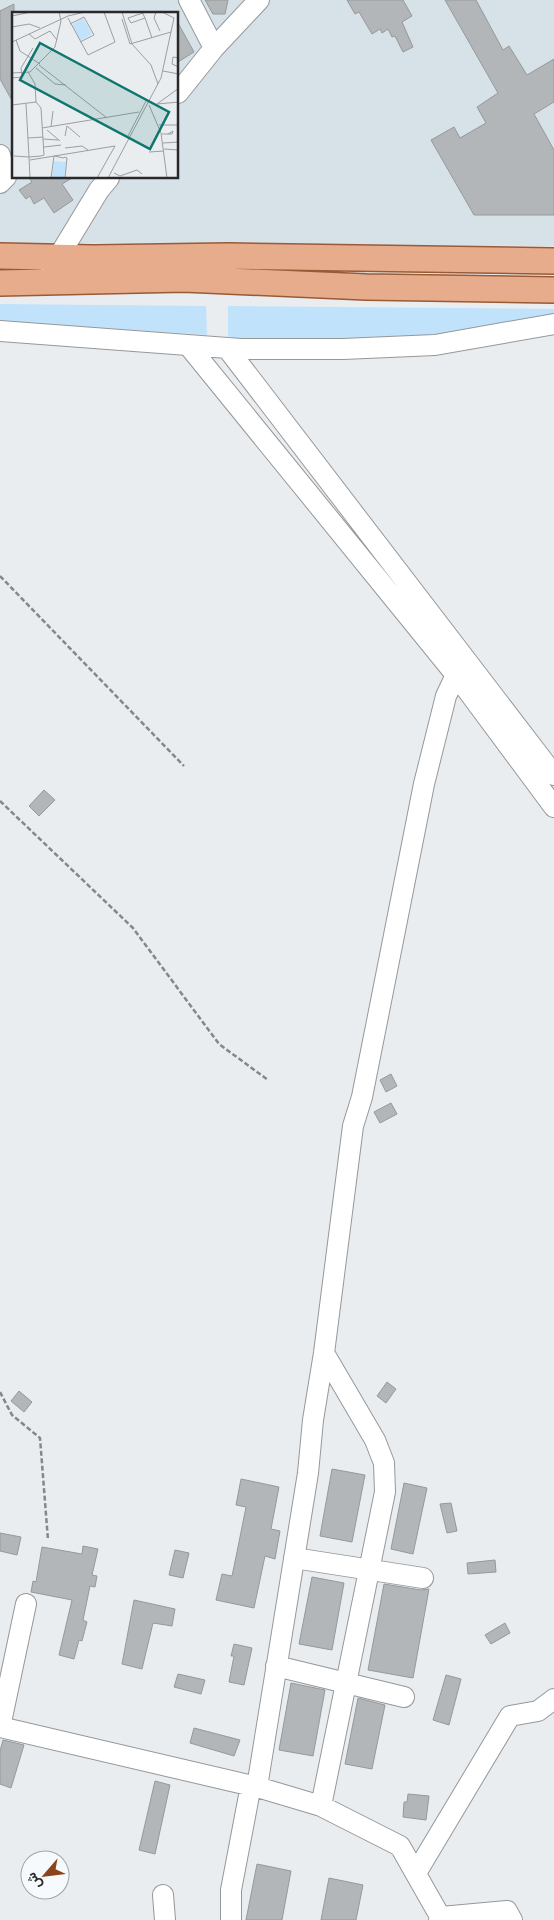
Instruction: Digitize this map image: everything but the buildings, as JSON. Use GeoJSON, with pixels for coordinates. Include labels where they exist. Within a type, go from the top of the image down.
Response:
{"type":"FeatureCollection","features":[{"type":"Feature","properties":{"kind":"main road"},"geometry":{"type":"LineString","coordinates":[[0,256],[58,258],[229,256],[554,261]]}},
{"type":"Feature","properties":{"kind":"main road"},"geometry":{"type":"LineString","coordinates":[[0,283],[184,279],[366,287],[554,290]]}},
{"type":"Feature","properties":{"kind":"street"},"geometry":{"type":"LineString","coordinates":[[190,0],[214,48]]}},
{"type":"Feature","properties":{"kind":"street"},"geometry":{"type":"LineString","coordinates":[[179,92],[214,48],[259,0]]}},
{"type":"Feature","properties":{"kind":"street"},"geometry":{"type":"LineString","coordinates":[[0,155],[6,177],[0,183]]}},
{"type":"Feature","properties":{"kind":"street"},"geometry":{"type":"LineString","coordinates":[[44,282],[99,190],[108,179]]}},
{"type":"Feature","properties":{"kind":"street"},"geometry":{"type":"LineString","coordinates":[[0,331],[226,348],[344,349],[435,345],[554,324]]}},
{"type":"Feature","properties":{"kind":"street"},"geometry":{"type":"LineString","coordinates":[[188,345],[456,676],[554,808]]}},
{"type":"Feature","properties":{"kind":"street"},"geometry":{"type":"LineString","coordinates":[[226,348],[554,775]]}},
{"type":"Feature","properties":{"kind":"street"},"geometry":{"type":"LineString","coordinates":[[231,1920],[231,1890],[254,1786],[308,1474],[313,1420],[324,1354],[353,1126],[362,1097],[424,784],[446,696],[456,676]]}},
{"type":"Feature","properties":{"kind":"street"},"geometry":{"type":"LineString","coordinates":[[321,1806],[385,1492],[384,1464],[376,1440],[324,1354]]}},
{"type":"Feature","properties":{"kind":"street"},"geometry":{"type":"LineString","coordinates":[[294,1558],[423,1578]]}},
{"type":"Feature","properties":{"kind":"street"},"geometry":{"type":"LineString","coordinates":[[26,1604],[0,1727],[254,1786],[321,1806],[400,1846],[441,1919],[507,1911],[512,1920]]}},
{"type":"Feature","properties":{"kind":"street"},"geometry":{"type":"LineString","coordinates":[[276,1666],[404,1697]]}},
{"type":"Feature","properties":{"kind":"street"},"geometry":{"type":"LineString","coordinates":[[416,1872],[510,1716],[538,1711],[554,1699]]}},
{"type":"Feature","properties":{"kind":"street"},"geometry":{"type":"LineString","coordinates":[[163,1895],[165,1920]]}},
{"type":"Feature","properties":{"kind":"path"},"geometry":{"type":"LineString","coordinates":[[0,576],[184,766]]}},
{"type":"Feature","properties":{"kind":"path"},"geometry":{"type":"LineString","coordinates":[[0,801],[134,928],[219,1044],[268,1080]]}},
{"type":"Feature","properties":{"kind":"path"},"geometry":{"type":"LineString","coordinates":[[0,1392],[12,1416],[40,1438],[48,1540]]}},
{"type":"Feature","properties":{"kind":"shaded area"},"geometry":{"type":"Polygon","coordinates":[[[0,0],[554,0],[554,246],[66,243],[0,245],[0,0]]]}},
{"type":"Feature","properties":{"kind":"shaded area"},"geometry":{"type":"Polygon","coordinates":[[[0,304],[206,306],[207,335],[0,321],[0,304]]]}},
{"type":"Feature","properties":{"kind":"shaded area"},"geometry":{"type":"Polygon","coordinates":[[[228,306],[554,309],[554,318],[430,339],[228,338],[228,306]]]}}]}
